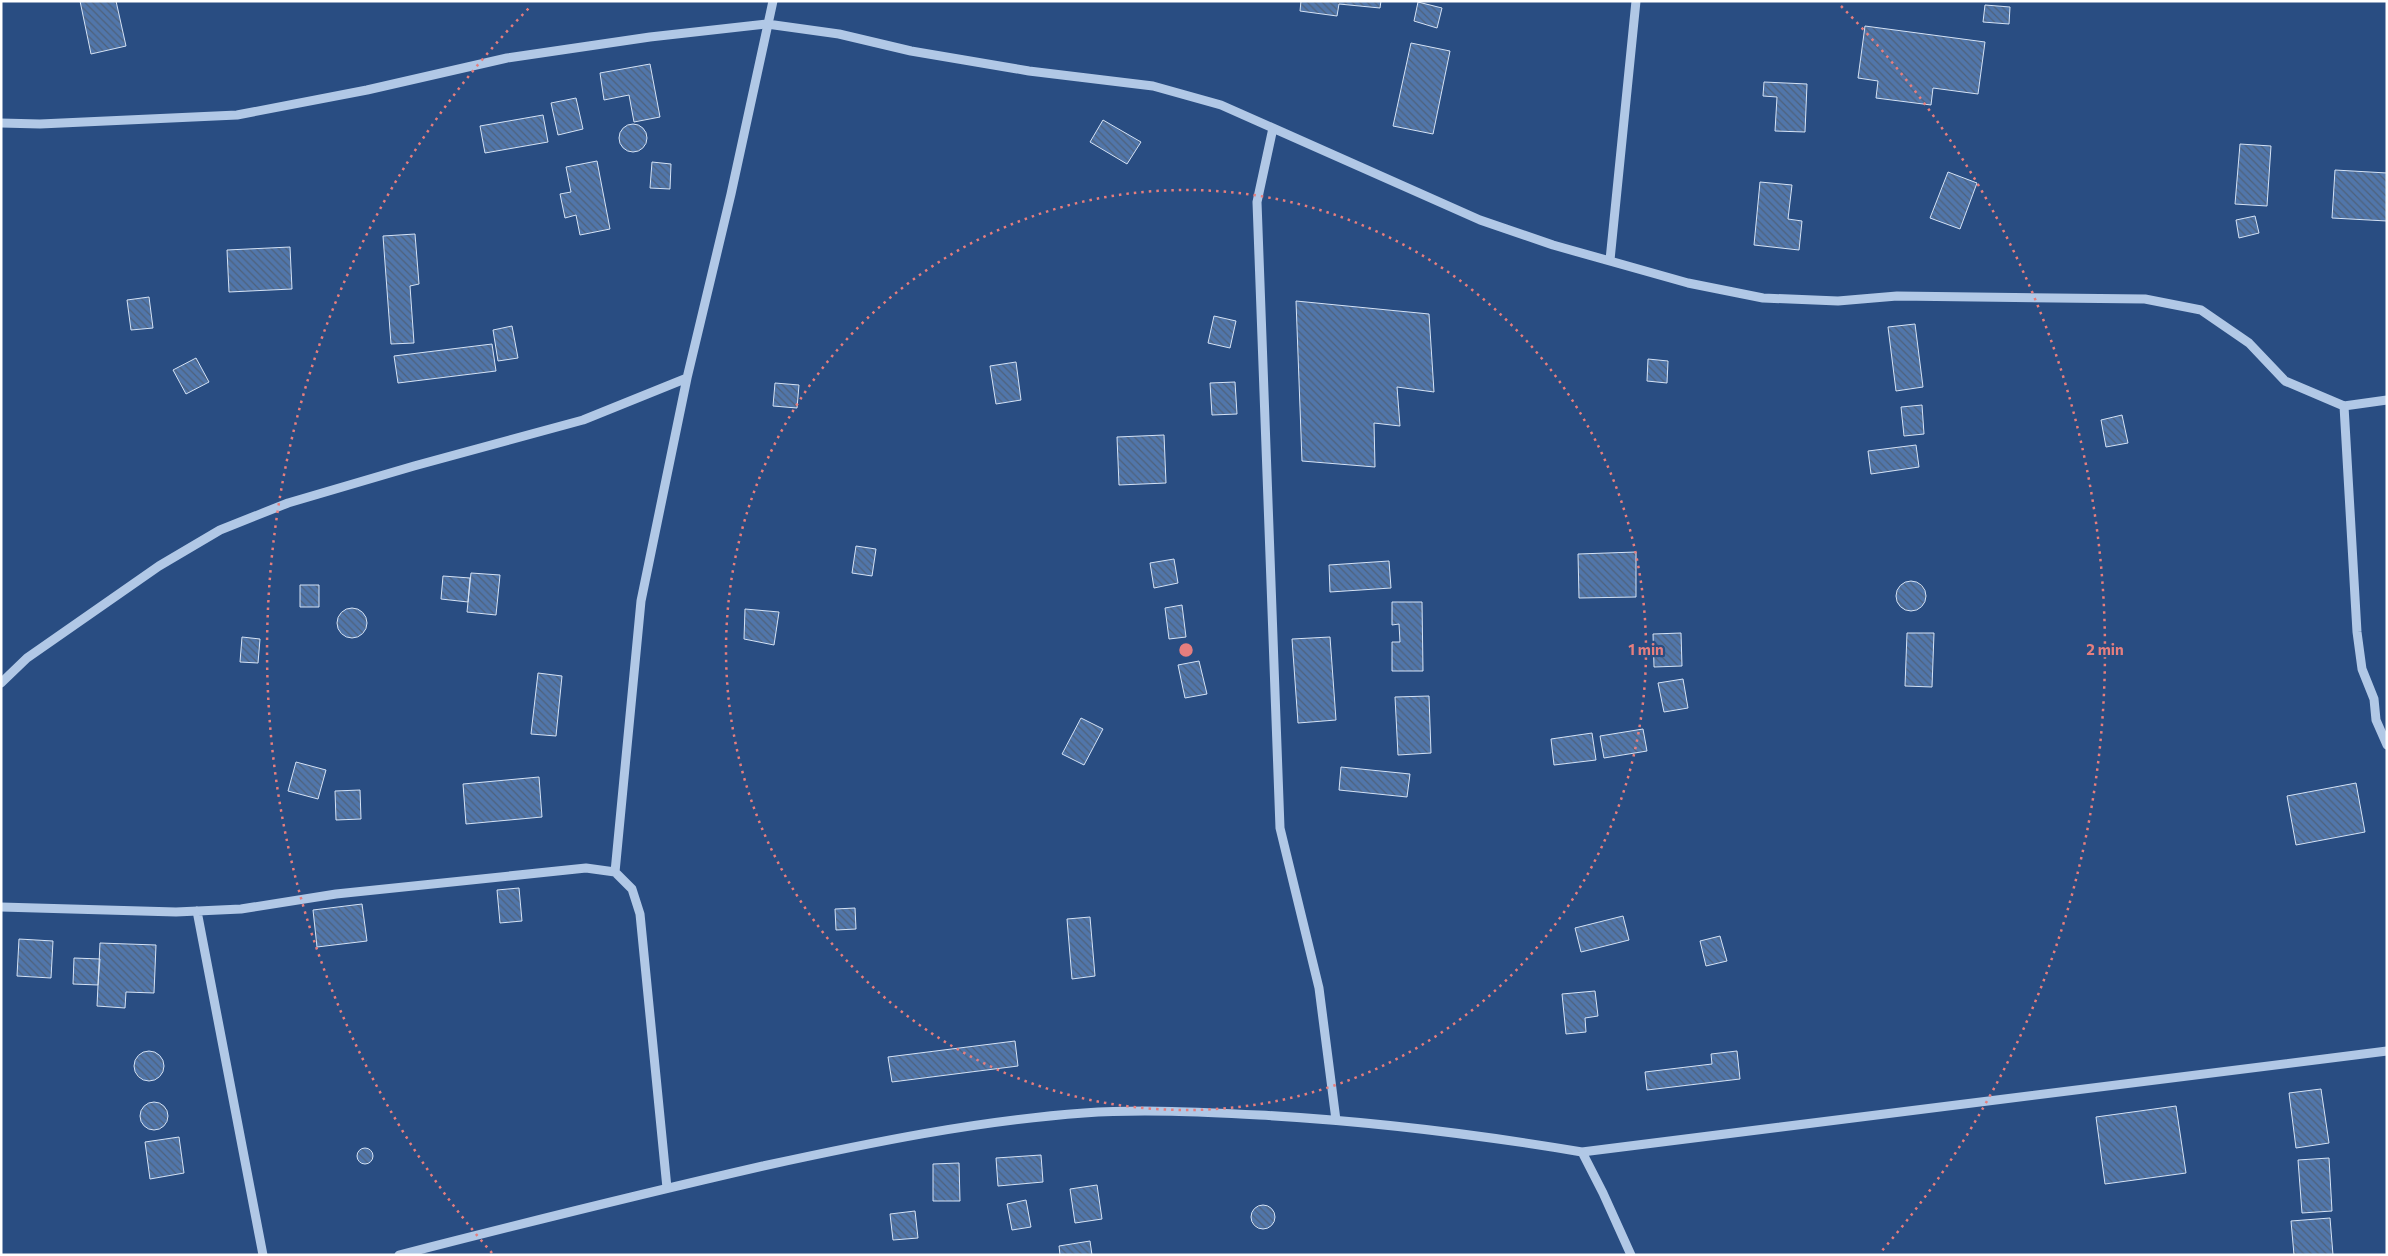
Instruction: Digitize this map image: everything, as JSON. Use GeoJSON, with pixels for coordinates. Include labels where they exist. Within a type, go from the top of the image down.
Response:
{"type":"FeatureCollection","features":[{"type":"Feature","properties":{"kind":"street"},"geometry":{"type":"LineString","coordinates":[[615,872],[642,601],[688,378],[731,194],[772,1]]}},
{"type":"Feature","properties":{"kind":"street"},"geometry":{"type":"LineString","coordinates":[[1610,260],[1636,1]]}},
{"type":"Feature","properties":{"kind":"street"},"geometry":{"type":"LineString","coordinates":[[1,123],[40,124],[238,115],[367,90],[507,58],[650,37],[767,24],[839,34],[911,51],[1029,71],[1153,86],[1221,105],[1480,220],[1553,245],[1688,283],[1763,298],[1838,301],[1897,296],[2145,299],[2201,310],[2249,343],[2285,381],[2344,406],[2387,400]]}},
{"type":"Feature","properties":{"kind":"street"},"geometry":{"type":"LineString","coordinates":[[1272,128],[1257,202],[1280,828],[1319,988],[1336,1120]]}},
{"type":"Feature","properties":{"kind":"street"},"geometry":{"type":"LineString","coordinates":[[1,683],[35,653],[160,566],[220,530],[288,503],[583,420],[688,378]]}},
{"type":"Feature","properties":{"kind":"street"},"geometry":{"type":"LineString","coordinates":[[2344,406],[2358,641],[2362,669],[2374,699],[2376,720],[2387,745]]}},
{"type":"Feature","properties":{"kind":"street"},"geometry":{"type":"LineString","coordinates":[[1,907],[176,912],[241,909],[336,894],[586,868],[615,872],[632,889],[640,914],[666,1188]]}},
{"type":"Feature","properties":{"kind":"street"},"geometry":{"type":"LineString","coordinates":[[197,911],[263,1255]]}},
{"type":"Feature","properties":{"kind":"street"},"geometry":{"type":"LineString","coordinates":[[399,1255],[666,1188],[856,1146],[965,1126],[1085,1113],[1196,1112],[1336,1120],[1504,1138],[1582,1152],[2387,1051]]}},
{"type":"Feature","properties":{"kind":"street"},"geometry":{"type":"LineString","coordinates":[[1582,1152],[1631,1255]]}},
{"type":"Feature","properties":{"kind":"building"},"geometry":{"type":"Polygon","coordinates":[[[80,1],[116,1],[126,46],[91,54],[80,1]]]}},
{"type":"Feature","properties":{"kind":"building"},"geometry":{"type":"Polygon","coordinates":[[[1301,1],[1381,1],[1380,8],[1339,4],[1337,16],[1300,11],[1301,1]]]}},
{"type":"Feature","properties":{"kind":"building"},"geometry":{"type":"Polygon","coordinates":[[[1418,2],[1442,8],[1437,28],[1414,21],[1418,2]]]}},
{"type":"Feature","properties":{"kind":"building"},"geometry":{"type":"Polygon","coordinates":[[[1985,5],[2010,7],[2009,24],[1983,22],[1985,5]]]}},
{"type":"Feature","properties":{"kind":"building"},"geometry":{"type":"Polygon","coordinates":[[[1865,26],[1985,42],[1978,94],[1933,88],[1931,105],[1876,98],[1878,81],[1858,78],[1865,26]]]}},
{"type":"Feature","properties":{"kind":"building"},"geometry":{"type":"Polygon","coordinates":[[[1411,43],[1450,51],[1433,134],[1393,126],[1411,43]]]}},
{"type":"Feature","properties":{"kind":"building"},"geometry":{"type":"Polygon","coordinates":[[[650,64],[660,117],[634,122],[629,95],[604,100],[600,73],[650,64]]]}},
{"type":"Feature","properties":{"kind":"building"},"geometry":{"type":"Polygon","coordinates":[[[1764,82],[1807,84],[1805,132],[1775,131],[1777,97],[1763,96],[1764,82]]]}},
{"type":"Feature","properties":{"kind":"building"},"geometry":{"type":"Polygon","coordinates":[[[576,98],[583,129],[558,135],[551,103],[576,98]]]}},
{"type":"Feature","properties":{"kind":"building"},"geometry":{"type":"Polygon","coordinates":[[[543,115],[548,142],[485,153],[480,126],[543,115]]]}},
{"type":"Feature","properties":{"kind":"building"},"geometry":{"type":"Polygon","coordinates":[[[1103,120],[1141,142],[1127,164],[1090,142],[1103,120]]]}},
{"type":"Feature","properties":{"kind":"building"},"geometry":{"type":"Polygon","coordinates":[[[633,124],[643,128],[647,138],[643,148],[633,152],[623,148],[619,138],[623,128],[633,124]]]}},
{"type":"Feature","properties":{"kind":"building"},"geometry":{"type":"Polygon","coordinates":[[[2240,144],[2271,146],[2267,206],[2235,204],[2240,144]]]}},
{"type":"Feature","properties":{"kind":"building"},"geometry":{"type":"Polygon","coordinates":[[[597,161],[610,229],[580,235],[576,215],[565,218],[560,194],[571,192],[566,167],[597,161]]]}},
{"type":"Feature","properties":{"kind":"building"},"geometry":{"type":"Polygon","coordinates":[[[652,162],[671,164],[670,189],[650,188],[652,162]]]}},
{"type":"Feature","properties":{"kind":"building"},"geometry":{"type":"Polygon","coordinates":[[[2335,170],[2387,173],[2387,221],[2332,218],[2335,170]]]}},
{"type":"Feature","properties":{"kind":"building"},"geometry":{"type":"Polygon","coordinates":[[[1948,172],[1977,183],[1960,229],[1930,218],[1948,172]]]}},
{"type":"Feature","properties":{"kind":"building"},"geometry":{"type":"Polygon","coordinates":[[[1760,182],[1792,185],[1788,219],[1802,221],[1799,250],[1754,245],[1760,182]]]}},
{"type":"Feature","properties":{"kind":"building"},"geometry":{"type":"Polygon","coordinates":[[[2255,216],[2259,233],[2239,238],[2236,220],[2255,216]]]}},
{"type":"Feature","properties":{"kind":"building"},"geometry":{"type":"Polygon","coordinates":[[[415,234],[419,284],[410,286],[414,343],[391,344],[383,236],[415,234]]]}},
{"type":"Feature","properties":{"kind":"building"},"geometry":{"type":"Polygon","coordinates":[[[290,247],[292,289],[229,292],[227,250],[290,247]]]}},
{"type":"Feature","properties":{"kind":"building"},"geometry":{"type":"Polygon","coordinates":[[[149,297],[153,328],[131,330],[127,300],[149,297]]]}},
{"type":"Feature","properties":{"kind":"building"},"geometry":{"type":"Polygon","coordinates":[[[1296,301],[1429,314],[1434,392],[1397,387],[1400,426],[1374,423],[1375,467],[1302,461],[1296,301]]]}},
{"type":"Feature","properties":{"kind":"building"},"geometry":{"type":"Polygon","coordinates":[[[1214,316],[1236,321],[1230,348],[1208,343],[1214,316]]]}},
{"type":"Feature","properties":{"kind":"building"},"geometry":{"type":"Polygon","coordinates":[[[1915,324],[1923,387],[1896,391],[1888,327],[1915,324]]]}},
{"type":"Feature","properties":{"kind":"building"},"geometry":{"type":"Polygon","coordinates":[[[512,326],[518,358],[498,361],[493,330],[512,326]]]}},
{"type":"Feature","properties":{"kind":"building"},"geometry":{"type":"Polygon","coordinates":[[[492,344],[496,371],[398,383],[394,356],[492,344]]]}},
{"type":"Feature","properties":{"kind":"building"},"geometry":{"type":"Polygon","coordinates":[[[196,358],[209,382],[186,394],[173,370],[196,358]]]}},
{"type":"Feature","properties":{"kind":"building"},"geometry":{"type":"Polygon","coordinates":[[[1648,359],[1668,361],[1667,383],[1647,381],[1648,359]]]}},
{"type":"Feature","properties":{"kind":"building"},"geometry":{"type":"Polygon","coordinates":[[[1016,362],[1021,400],[996,404],[990,366],[1016,362]]]}},
{"type":"Feature","properties":{"kind":"building"},"geometry":{"type":"Polygon","coordinates":[[[1235,382],[1237,414],[1212,415],[1210,383],[1235,382]]]}},
{"type":"Feature","properties":{"kind":"building"},"geometry":{"type":"Polygon","coordinates":[[[775,383],[799,385],[797,408],[773,406],[775,383]]]}},
{"type":"Feature","properties":{"kind":"building"},"geometry":{"type":"Polygon","coordinates":[[[1922,405],[1924,434],[1904,436],[1901,407],[1922,405]]]}},
{"type":"Feature","properties":{"kind":"building"},"geometry":{"type":"Polygon","coordinates":[[[2122,415],[2128,443],[2106,447],[2101,420],[2122,415]]]}},
{"type":"Feature","properties":{"kind":"building"},"geometry":{"type":"Polygon","coordinates":[[[1164,435],[1166,483],[1119,485],[1117,437],[1164,435]]]}},
{"type":"Feature","properties":{"kind":"building"},"geometry":{"type":"Polygon","coordinates":[[[1916,445],[1919,467],[1871,474],[1868,451],[1916,445]]]}},
{"type":"Feature","properties":{"kind":"building"},"geometry":{"type":"Polygon","coordinates":[[[856,546],[876,549],[872,576],[852,573],[856,546]]]}},
{"type":"Feature","properties":{"kind":"building"},"geometry":{"type":"Polygon","coordinates":[[[1636,552],[1636,597],[1579,598],[1578,554],[1636,552]]]}},
{"type":"Feature","properties":{"kind":"building"},"geometry":{"type":"Polygon","coordinates":[[[1174,559],[1178,583],[1154,588],[1150,563],[1174,559]]]}},
{"type":"Feature","properties":{"kind":"building"},"geometry":{"type":"Polygon","coordinates":[[[1389,561],[1391,588],[1330,592],[1329,565],[1389,561]]]}},
{"type":"Feature","properties":{"kind":"building"},"geometry":{"type":"Polygon","coordinates":[[[471,573],[500,575],[496,615],[467,612],[471,573]]]}},
{"type":"Feature","properties":{"kind":"building"},"geometry":{"type":"Polygon","coordinates":[[[443,576],[470,578],[468,602],[441,599],[443,576]]]}},
{"type":"Feature","properties":{"kind":"building"},"geometry":{"type":"Polygon","coordinates":[[[1911,581],[1921,586],[1926,596],[1921,606],[1911,611],[1901,606],[1896,596],[1901,586],[1911,581]]]}},
{"type":"Feature","properties":{"kind":"building"},"geometry":{"type":"Polygon","coordinates":[[[300,585],[319,585],[319,607],[300,607],[300,585]]]}},
{"type":"Feature","properties":{"kind":"building"},"geometry":{"type":"Polygon","coordinates":[[[1392,602],[1422,602],[1423,671],[1392,671],[1392,642],[1400,642],[1399,624],[1392,625],[1392,602]]]}},
{"type":"Feature","properties":{"kind":"building"},"geometry":{"type":"Polygon","coordinates":[[[1182,605],[1186,637],[1169,639],[1165,608],[1182,605]]]}},
{"type":"Feature","properties":{"kind":"building"},"geometry":{"type":"Polygon","coordinates":[[[352,608],[363,612],[367,623],[363,634],[352,638],[341,634],[337,623],[341,612],[352,608]]]}},
{"type":"Feature","properties":{"kind":"building"},"geometry":{"type":"Polygon","coordinates":[[[745,609],[779,612],[774,645],[744,639],[745,609]]]}},
{"type":"Feature","properties":{"kind":"building"},"geometry":{"type":"Polygon","coordinates":[[[1681,633],[1682,666],[1654,667],[1653,634],[1681,633]]]}},
{"type":"Feature","properties":{"kind":"building"},"geometry":{"type":"Polygon","coordinates":[[[1907,633],[1934,633],[1932,687],[1905,686],[1907,633]]]}},
{"type":"Feature","properties":{"kind":"building"},"geometry":{"type":"Polygon","coordinates":[[[242,637],[260,639],[258,663],[240,662],[242,637]]]}},
{"type":"Feature","properties":{"kind":"building"},"geometry":{"type":"Polygon","coordinates":[[[1330,637],[1336,720],[1298,723],[1292,639],[1330,637]]]}},
{"type":"Feature","properties":{"kind":"building"},"geometry":{"type":"Polygon","coordinates":[[[1199,661],[1207,694],[1185,698],[1178,665],[1199,661]]]}},
{"type":"Feature","properties":{"kind":"building"},"geometry":{"type":"Polygon","coordinates":[[[538,673],[562,676],[556,736],[531,734],[538,673]]]}},
{"type":"Feature","properties":{"kind":"building"},"geometry":{"type":"Polygon","coordinates":[[[1683,679],[1688,708],[1664,712],[1658,683],[1683,679]]]}},
{"type":"Feature","properties":{"kind":"building"},"geometry":{"type":"Polygon","coordinates":[[[1429,696],[1431,753],[1398,755],[1395,697],[1429,696]]]}},
{"type":"Feature","properties":{"kind":"building"},"geometry":{"type":"Polygon","coordinates":[[[1081,718],[1103,729],[1084,765],[1062,754],[1081,718]]]}},
{"type":"Feature","properties":{"kind":"building"},"geometry":{"type":"Polygon","coordinates":[[[1643,729],[1647,751],[1604,758],[1600,736],[1643,729]]]}},
{"type":"Feature","properties":{"kind":"building"},"geometry":{"type":"Polygon","coordinates":[[[1592,733],[1596,760],[1554,765],[1551,739],[1592,733]]]}},
{"type":"Feature","properties":{"kind":"building"},"geometry":{"type":"Polygon","coordinates":[[[296,762],[326,770],[318,799],[288,791],[296,762]]]}},
{"type":"Feature","properties":{"kind":"building"},"geometry":{"type":"Polygon","coordinates":[[[1341,767],[1410,774],[1407,797],[1339,790],[1341,767]]]}},
{"type":"Feature","properties":{"kind":"building"},"geometry":{"type":"Polygon","coordinates":[[[539,777],[542,817],[466,824],[463,784],[539,777]]]}},
{"type":"Feature","properties":{"kind":"building"},"geometry":{"type":"Polygon","coordinates":[[[2356,783],[2365,832],[2296,845],[2287,796],[2356,783]]]}},
{"type":"Feature","properties":{"kind":"building"},"geometry":{"type":"Polygon","coordinates":[[[360,790],[361,819],[336,820],[335,791],[360,790]]]}},
{"type":"Feature","properties":{"kind":"building"},"geometry":{"type":"Polygon","coordinates":[[[519,888],[522,921],[500,923],[497,890],[519,888]]]}},
{"type":"Feature","properties":{"kind":"building"},"geometry":{"type":"Polygon","coordinates":[[[362,904],[367,941],[317,947],[313,910],[362,904]]]}},
{"type":"Feature","properties":{"kind":"building"},"geometry":{"type":"Polygon","coordinates":[[[855,908],[856,929],[836,930],[835,909],[855,908]]]}},
{"type":"Feature","properties":{"kind":"building"},"geometry":{"type":"Polygon","coordinates":[[[1623,916],[1629,940],[1581,952],[1575,928],[1623,916]]]}},
{"type":"Feature","properties":{"kind":"building"},"geometry":{"type":"Polygon","coordinates":[[[1090,917],[1095,976],[1072,979],[1067,919],[1090,917]]]}},
{"type":"Feature","properties":{"kind":"building"},"geometry":{"type":"Polygon","coordinates":[[[1720,936],[1727,961],[1706,966],[1700,941],[1720,936]]]}},
{"type":"Feature","properties":{"kind":"building"},"geometry":{"type":"Polygon","coordinates":[[[19,939],[53,941],[51,978],[17,976],[19,939]]]}},
{"type":"Feature","properties":{"kind":"building"},"geometry":{"type":"Polygon","coordinates":[[[100,943],[156,945],[154,993],[126,992],[125,1008],[97,1006],[100,943]]]}},
{"type":"Feature","properties":{"kind":"building"},"geometry":{"type":"Polygon","coordinates":[[[74,958],[100,959],[98,985],[73,984],[74,958]]]}},
{"type":"Feature","properties":{"kind":"building"},"geometry":{"type":"Polygon","coordinates":[[[1595,991],[1598,1016],[1585,1018],[1586,1032],[1566,1034],[1562,994],[1595,991]]]}},
{"type":"Feature","properties":{"kind":"building"},"geometry":{"type":"Polygon","coordinates":[[[1015,1041],[1018,1066],[892,1082],[888,1057],[1015,1041]]]}},
{"type":"Feature","properties":{"kind":"building"},"geometry":{"type":"Polygon","coordinates":[[[149,1051],[160,1055],[164,1066],[160,1077],[149,1081],[138,1077],[134,1066],[138,1055],[149,1051]]]}},
{"type":"Feature","properties":{"kind":"building"},"geometry":{"type":"Polygon","coordinates":[[[1737,1051],[1740,1079],[1647,1090],[1645,1072],[1712,1064],[1711,1054],[1737,1051]]]}},
{"type":"Feature","properties":{"kind":"building"},"geometry":{"type":"Polygon","coordinates":[[[2321,1089],[2329,1143],[2296,1148],[2289,1093],[2321,1089]]]}},
{"type":"Feature","properties":{"kind":"building"},"geometry":{"type":"Polygon","coordinates":[[[154,1102],[164,1106],[168,1116],[164,1126],[154,1130],[144,1126],[140,1116],[144,1106],[154,1102]]]}},
{"type":"Feature","properties":{"kind":"building"},"geometry":{"type":"Polygon","coordinates":[[[2176,1106],[2186,1173],[2105,1184],[2096,1117],[2176,1106]]]}},
{"type":"Feature","properties":{"kind":"building"},"geometry":{"type":"Polygon","coordinates":[[[179,1137],[184,1173],[150,1179],[145,1142],[179,1137]]]}},
{"type":"Feature","properties":{"kind":"building"},"geometry":{"type":"Polygon","coordinates":[[[362,1148],[368,1148],[373,1153],[371,1162],[362,1164],[357,1159],[357,1153],[362,1148]]]}},
{"type":"Feature","properties":{"kind":"building"},"geometry":{"type":"Polygon","coordinates":[[[1041,1155],[1043,1182],[998,1186],[996,1158],[1041,1155]]]}},
{"type":"Feature","properties":{"kind":"building"},"geometry":{"type":"Polygon","coordinates":[[[2329,1158],[2332,1211],[2302,1213],[2298,1160],[2329,1158]]]}},
{"type":"Feature","properties":{"kind":"building"},"geometry":{"type":"Polygon","coordinates":[[[959,1163],[960,1201],[933,1201],[933,1164],[959,1163]]]}},
{"type":"Feature","properties":{"kind":"building"},"geometry":{"type":"Polygon","coordinates":[[[1097,1185],[1102,1219],[1075,1223],[1070,1189],[1097,1185]]]}},
{"type":"Feature","properties":{"kind":"building"},"geometry":{"type":"Polygon","coordinates":[[[1026,1200],[1031,1227],[1012,1230],[1007,1204],[1026,1200]]]}},
{"type":"Feature","properties":{"kind":"building"},"geometry":{"type":"Polygon","coordinates":[[[1263,1205],[1272,1208],[1275,1217],[1272,1226],[1263,1229],[1254,1226],[1251,1217],[1254,1208],[1263,1205]]]}},
{"type":"Feature","properties":{"kind":"building"},"geometry":{"type":"Polygon","coordinates":[[[915,1211],[918,1238],[893,1240],[890,1214],[915,1211]]]}},
{"type":"Feature","properties":{"kind":"building"},"geometry":{"type":"Polygon","coordinates":[[[2330,1218],[2333,1255],[2294,1255],[2291,1221],[2330,1218]]]}},
{"type":"Feature","properties":{"kind":"building"},"geometry":{"type":"Polygon","coordinates":[[[1090,1241],[1092,1255],[1060,1255],[1059,1246],[1090,1241]]]}}]}
